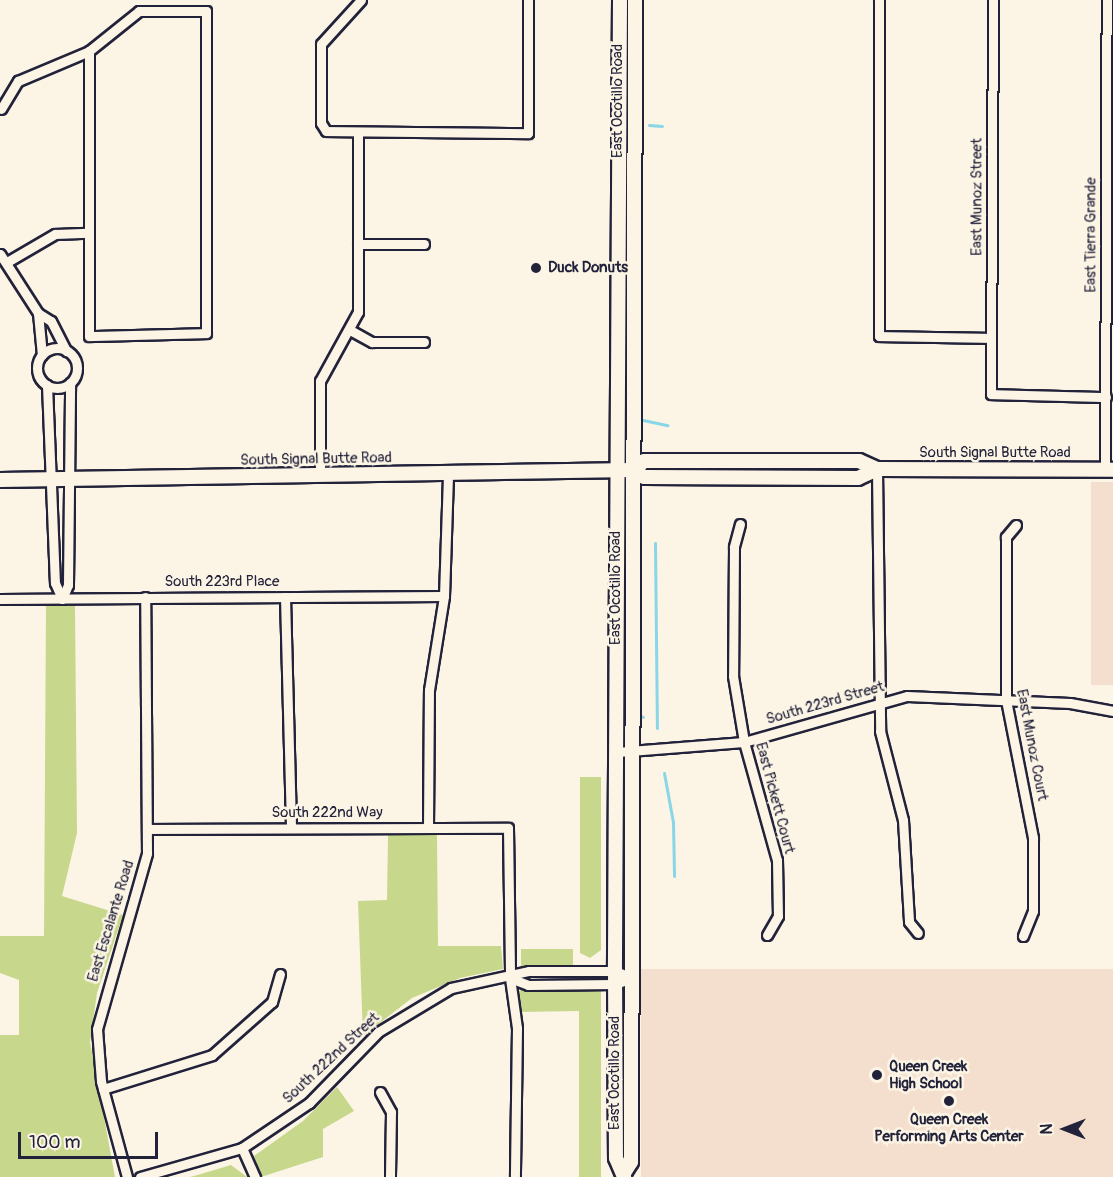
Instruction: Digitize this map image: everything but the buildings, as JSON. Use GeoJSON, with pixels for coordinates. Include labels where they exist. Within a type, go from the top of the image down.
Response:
{"type":"FeatureCollection","features":[{"type":"Feature","properties":{"kind":"main road","name":"East Ocotillo Road"},"geometry":{"type":"LineString","coordinates":[[620,0],[615,977],[616,1158],[624,1175]]}},
{"type":"Feature","properties":{"kind":"main road","name":"East Ocotillo Road"},"geometry":{"type":"LineString","coordinates":[[624,1175],[631,1162],[635,0]]}},
{"type":"Feature","properties":{"kind":"main road","name":"South Signal Butte Road"},"geometry":{"type":"LineString","coordinates":[[0,480],[633,470],[644,477],[858,478],[877,469],[1109,470]]}},
{"type":"Feature","properties":{"kind":"street"},"geometry":{"type":"LineString","coordinates":[[361,0],[321,44],[324,129],[358,132],[528,133],[528,0]]}},
{"type":"Feature","properties":{"kind":"street"},"geometry":{"type":"LineString","coordinates":[[879,0],[879,336],[991,338]]}},
{"type":"Feature","properties":{"kind":"street","name":"East Munoz Street"},"geometry":{"type":"LineString","coordinates":[[993,0],[991,394],[1106,397]]}},
{"type":"Feature","properties":{"kind":"street","name":"East Tierra Grande"},"geometry":{"type":"LineString","coordinates":[[1107,0],[1110,343],[1106,397],[1109,470]]}},
{"type":"Feature","properties":{"kind":"street"},"geometry":{"type":"LineString","coordinates":[[1,110],[18,81],[89,51],[139,10],[207,11],[206,333],[88,336],[89,51]]}},
{"type":"Feature","properties":{"kind":"street"},"geometry":{"type":"LineString","coordinates":[[320,476],[320,381],[358,312],[358,132]]}},
{"type":"Feature","properties":{"kind":"street"},"geometry":{"type":"LineString","coordinates":[[7,262],[55,234],[88,233]]}},
{"type":"Feature","properties":{"kind":"street"},"geometry":{"type":"LineString","coordinates":[[358,244],[424,244]]}},
{"type":"Feature","properties":{"kind":"street"},"geometry":{"type":"LineString","coordinates":[[0,254],[38,313],[42,355],[38,371],[47,385],[61,480],[68,585],[62,599]]}},
{"type":"Feature","properties":{"kind":"street"},"geometry":{"type":"LineString","coordinates":[[38,313],[51,321],[76,366],[70,383],[61,480],[55,583],[62,599]]}},
{"type":"Feature","properties":{"kind":"street"},"geometry":{"type":"LineString","coordinates":[[350,330],[372,342],[424,342]]}},
{"type":"Feature","properties":{"kind":"street"},"geometry":{"type":"LineString","coordinates":[[42,355],[66,351]]}},
{"type":"Feature","properties":{"kind":"street"},"geometry":{"type":"LineString","coordinates":[[47,385],[70,383]]}},
{"type":"Feature","properties":{"kind":"street"},"geometry":{"type":"LineString","coordinates":[[877,469],[880,730],[903,820],[909,922],[918,933]]}},
{"type":"Feature","properties":{"kind":"street"},"geometry":{"type":"LineString","coordinates":[[429,828],[429,690],[444,596],[448,473]]}},
{"type":"Feature","properties":{"kind":"street","name":"East Pickett Court"},"geometry":{"type":"LineString","coordinates":[[740,524],[734,547],[733,676],[744,742],[777,860],[778,916],[767,935]]}},
{"type":"Feature","properties":{"kind":"street","name":"East Munoz Court"},"geometry":{"type":"LineString","coordinates":[[1017,525],[1006,537],[1006,700],[1033,838],[1033,911],[1023,936]]}},
{"type":"Feature","properties":{"kind":"street","name":"South 223rd Place"},"geometry":{"type":"LineString","coordinates":[[0,599],[444,596]]}},
{"type":"Feature","properties":{"kind":"street","name":"East Escalante Road"},"geometry":{"type":"LineString","coordinates":[[127,1177],[103,1089],[98,1055],[102,1002],[147,853],[145,597]]}},
{"type":"Feature","properties":{"kind":"street"},"geometry":{"type":"LineString","coordinates":[[285,597],[291,828]]}},
{"type":"Feature","properties":{"kind":"street","name":"South 223rd Street"},"geometry":{"type":"LineString","coordinates":[[617,752],[744,742],[879,701],[907,696],[1006,700],[1113,711]]}},
{"type":"Feature","properties":{"kind":"street","name":"South 222nd Way"},"geometry":{"type":"LineString","coordinates":[[147,829],[508,828],[510,978]]}},
{"type":"Feature","properties":{"kind":"street","name":"South 222nd Street"},"geometry":{"type":"LineString","coordinates":[[140,1177],[242,1148],[309,1103],[378,1032],[415,1006],[451,988],[510,978],[529,971],[632,978]]}},
{"type":"Feature","properties":{"kind":"street"},"geometry":{"type":"LineString","coordinates":[[103,1089],[212,1054],[272,1002],[280,974]]}},
{"type":"Feature","properties":{"kind":"street"},"geometry":{"type":"LineString","coordinates":[[510,978],[517,1028],[514,1177]]}},
{"type":"Feature","properties":{"kind":"street"},"geometry":{"type":"LineString","coordinates":[[380,1092],[390,1112],[390,1177]]}},
{"type":"Feature","properties":{"kind":"street"},"geometry":{"type":"LineString","coordinates":[[242,1148],[255,1177]]}},
{"type":"Feature","properties":{"kind":"shaded area"},"geometry":{"type":"Polygon","coordinates":[[[1091,482],[1113,482],[1113,685],[1091,685],[1091,482]]]}},
{"type":"Feature","properties":{"kind":"shaded area","name":"Queen Creek High School"},"geometry":{"type":"Polygon","coordinates":[[[641,969],[1113,969],[1113,1177],[641,1177],[641,969]]]}},
{"type":"Feature","properties":{"kind":"green space"},"geometry":{"type":"Polygon","coordinates":[[[46,604],[75,604],[77,833],[62,896],[123,915],[97,993],[90,1042],[115,1177],[0,1177],[0,1035],[19,1035],[19,980],[0,973],[0,936],[44,936],[46,604]]]}},
{"type":"Feature","properties":{"kind":"green space"},"geometry":{"type":"Polygon","coordinates":[[[580,777],[601,777],[601,950],[590,958],[580,953],[580,777]]]}},
{"type":"Feature","properties":{"kind":"green space"},"geometry":{"type":"Polygon","coordinates":[[[388,835],[437,835],[438,946],[501,946],[503,969],[460,978],[412,998],[363,1036],[358,901],[387,900],[388,835]]]}},
{"type":"Feature","properties":{"kind":"green space"},"geometry":{"type":"Polygon","coordinates":[[[521,949],[573,949],[573,969],[521,969],[521,949]]]}},
{"type":"Feature","properties":{"kind":"green space"},"geometry":{"type":"Polygon","coordinates":[[[524,988],[601,990],[601,1177],[579,1177],[579,1011],[520,1012],[518,992],[524,988]]]}},
{"type":"Feature","properties":{"kind":"green space"},"geometry":{"type":"Polygon","coordinates":[[[337,1087],[354,1111],[323,1129],[323,1157],[261,1177],[254,1156],[303,1121],[337,1087]]]}},
{"type":"Feature","properties":{"kind":"green space"},"geometry":{"type":"Polygon","coordinates":[[[231,1165],[247,1177],[190,1177],[201,1174],[231,1165]]]}},
{"type":"Feature","properties":{"kind":"waterway"},"geometry":{"type":"LineString","coordinates":[[649,125],[662,126]]}},
{"type":"Feature","properties":{"kind":"waterway"},"geometry":{"type":"LineString","coordinates":[[643,420],[667,425]]}},
{"type":"Feature","properties":{"kind":"waterway"},"geometry":{"type":"LineString","coordinates":[[655,543],[657,728]]}},
{"type":"Feature","properties":{"kind":"waterway"},"geometry":{"type":"LineString","coordinates":[[664,773],[673,822],[674,876]]}},
{"type":"Feature","properties":{"kind":"place","name":"Duck Donuts"},"geometry":{"type":"Point","coordinates":[536,268]}},
{"type":"Feature","properties":{"kind":"place","name":"Queen Creek High School"},"geometry":{"type":"Point","coordinates":[877,1075]}},
{"type":"Feature","properties":{"kind":"place","name":"Queen Creek Performing Arts Center"},"geometry":{"type":"Point","coordinates":[949,1101]}}]}
